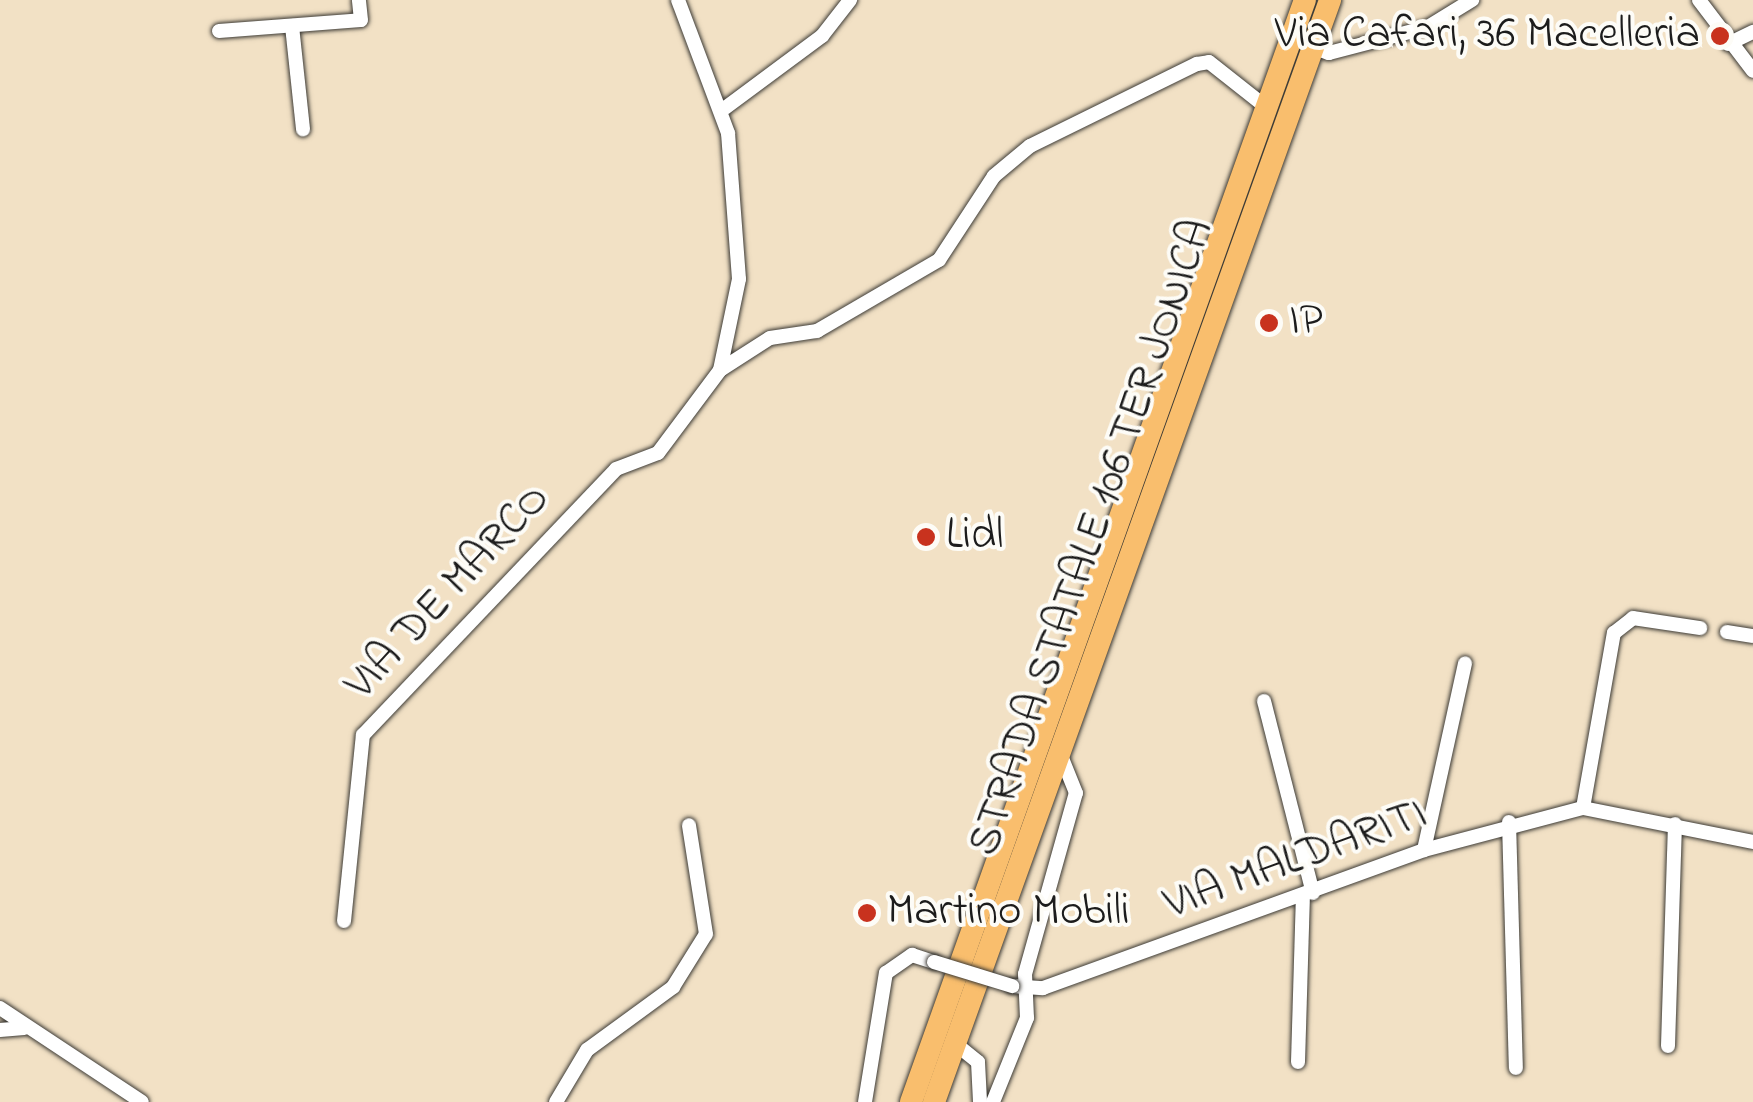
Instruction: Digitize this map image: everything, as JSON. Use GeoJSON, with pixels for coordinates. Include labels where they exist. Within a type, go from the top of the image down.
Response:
{"type":"FeatureCollection","features":[{"type":"Feature","properties":{"kind":"main road","name":"STRADA STATALE 106 TER JONICA"},"geometry":{"type":"LineString","coordinates":[[911,1102],[1304,0]]}},
{"type":"Feature","properties":{"kind":"main road","name":"STRADA STATALE 106 TER JONICA"},"geometry":{"type":"LineString","coordinates":[[934,1102],[958,1045],[1330,0]]}},
{"type":"Feature","properties":{"kind":"street"},"geometry":{"type":"LineString","coordinates":[[219,31],[361,20],[359,0]]}},
{"type":"Feature","properties":{"kind":"street"},"geometry":{"type":"LineString","coordinates":[[678,0],[725,108],[739,279],[720,370]]}},
{"type":"Feature","properties":{"kind":"street"},"geometry":{"type":"LineString","coordinates":[[725,108],[822,36],[850,0]]}},
{"type":"Feature","properties":{"kind":"street"},"geometry":{"type":"LineString","coordinates":[[1313,47],[1329,53],[1428,27],[1472,0]]}},
{"type":"Feature","properties":{"kind":"street"},"geometry":{"type":"LineString","coordinates":[[1699,0],[1728,44],[1753,71]]}},
{"type":"Feature","properties":{"kind":"street"},"geometry":{"type":"LineString","coordinates":[[292,26],[303,129]]}},
{"type":"Feature","properties":{"kind":"street"},"geometry":{"type":"LineString","coordinates":[[1728,44],[1753,32]]}},
{"type":"Feature","properties":{"kind":"street"},"geometry":{"type":"LineString","coordinates":[[720,370],[770,338],[816,331],[938,260],[994,176],[1030,146],[1197,64],[1210,62],[1266,107]]}},
{"type":"Feature","properties":{"kind":"street","name":"VIA DE MARCO"},"geometry":{"type":"LineString","coordinates":[[344,921],[363,734],[616,469],[658,453],[720,370]]}},
{"type":"Feature","properties":{"kind":"street"},"geometry":{"type":"LineString","coordinates":[[1583,808],[1614,633],[1633,618],[1700,628]]}},
{"type":"Feature","properties":{"kind":"street"},"geometry":{"type":"LineString","coordinates":[[1726,632],[1753,636]]}},
{"type":"Feature","properties":{"kind":"street"},"geometry":{"type":"LineString","coordinates":[[1424,850],[1465,663]]}},
{"type":"Feature","properties":{"kind":"street"},"geometry":{"type":"LineString","coordinates":[[1264,702],[1308,895],[1298,1062]]}},
{"type":"Feature","properties":{"kind":"street"},"geometry":{"type":"LineString","coordinates":[[992,1102],[1027,1018],[1027,992],[1076,793],[1061,756]]}},
{"type":"Feature","properties":{"kind":"street","name":"VIA MALDARITI"},"geometry":{"type":"LineString","coordinates":[[1027,992],[1509,822],[1583,808],[1753,842]]}},
{"type":"Feature","properties":{"kind":"street"},"geometry":{"type":"LineString","coordinates":[[1509,822],[1516,1068]]}},
{"type":"Feature","properties":{"kind":"street"},"geometry":{"type":"LineString","coordinates":[[1668,1046],[1674,824]]}},
{"type":"Feature","properties":{"kind":"street"},"geometry":{"type":"LineString","coordinates":[[556,1102],[586,1050],[672,988],[706,934],[689,825]]}},
{"type":"Feature","properties":{"kind":"street"},"geometry":{"type":"LineString","coordinates":[[865,1102],[886,973],[912,955],[1027,992]]}},
{"type":"Feature","properties":{"kind":"street"},"geometry":{"type":"LineString","coordinates":[[0,1008],[24,1028],[142,1102]]}},
{"type":"Feature","properties":{"kind":"street"},"geometry":{"type":"LineString","coordinates":[[0,1022],[24,1028]]}},
{"type":"Feature","properties":{"kind":"street"},"geometry":{"type":"LineString","coordinates":[[0,1030],[24,1028]]}},
{"type":"Feature","properties":{"kind":"street"},"geometry":{"type":"LineString","coordinates":[[958,1045],[978,1062],[980,1102]]}},
{"type":"Feature","properties":{"kind":"place","name":"Via Cafari, 36 Macelleria"},"geometry":{"type":"Point","coordinates":[1720,36]}},
{"type":"Feature","properties":{"kind":"place","name":"IP"},"geometry":{"type":"Point","coordinates":[1269,323]}},
{"type":"Feature","properties":{"kind":"place","name":"Lidl"},"geometry":{"type":"Point","coordinates":[926,537]}},
{"type":"Feature","properties":{"kind":"place","name":"Martino Mobili"},"geometry":{"type":"Point","coordinates":[867,913]}}]}
